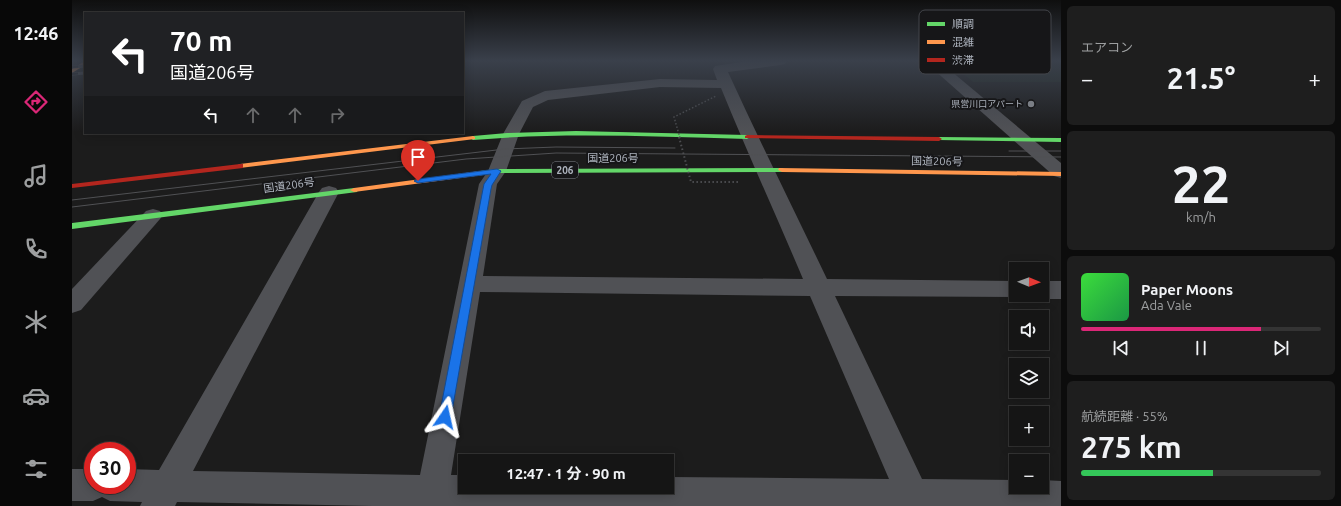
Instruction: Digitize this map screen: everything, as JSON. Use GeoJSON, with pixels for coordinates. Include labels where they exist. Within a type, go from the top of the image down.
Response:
{"type":"FeatureCollection","features":[{"type":"Feature","properties":{"kind":"main road","name":"国道206号"},"geometry":{"type":"LineString","coordinates":[[72,186],[511,134],[558,133],[749,137],[1061,140]]}},
{"type":"Feature","properties":{"kind":"main road","name":"国道206号"},"geometry":{"type":"LineString","coordinates":[[72,226],[497,171],[766,170],[1061,173]]}},
{"type":"Feature","properties":{"kind":"street"},"geometry":{"type":"LineString","coordinates":[[430,499],[488,184],[497,171],[511,134],[527,104],[545,96],[646,85]]}},
{"type":"Feature","properties":{"kind":"street"},"geometry":{"type":"LineString","coordinates":[[726,85],[915,501]]}},
{"type":"Feature","properties":{"kind":"street"},"geometry":{"type":"LineString","coordinates":[[959,85],[1061,173]]}},
{"type":"Feature","properties":{"kind":"street"},"geometry":{"type":"LineString","coordinates":[[162,496],[328,192]]}},
{"type":"Feature","properties":{"kind":"street"},"geometry":{"type":"LineString","coordinates":[[72,304],[153,215]]}},
{"type":"Feature","properties":{"kind":"street"},"geometry":{"type":"LineString","coordinates":[[470,284],[1009,290]]}},
{"type":"Feature","properties":{"kind":"street"},"geometry":{"type":"LineString","coordinates":[[1049,290],[1061,290]]}},
{"type":"Feature","properties":{"kind":"street"},"geometry":{"type":"LineString","coordinates":[[72,485],[84,485]]}},
{"type":"Feature","properties":{"kind":"street"},"geometry":{"type":"LineString","coordinates":[[136,490],[162,496],[430,499],[915,501],[1061,497]]}},
{"type":"Feature","properties":{"kind":"path"},"geometry":{"type":"LineString","coordinates":[[716,96],[674,117],[691,182],[740,182]]}},
{"type":"Feature","properties":{"kind":"tram line"},"geometry":{"type":"LineString","coordinates":[[72,200],[505,149],[556,147],[675,148]]}},
{"type":"Feature","properties":{"kind":"tram line"},"geometry":{"type":"LineString","coordinates":[[1009,151],[1061,151]]}},
{"type":"Feature","properties":{"kind":"tram line"},"geometry":{"type":"LineString","coordinates":[[72,207],[466,159],[556,153],[1061,157]]}},
{"type":"Feature","properties":{"kind":"traffic: fast"},"geometry":{"type":"LineString","coordinates":[[473,138],[541,133],[747,137]]}},
{"type":"Feature","properties":{"kind":"traffic: fast"},"geometry":{"type":"LineString","coordinates":[[939,139],[1061,140]]}},
{"type":"Feature","properties":{"kind":"traffic: fast"},"geometry":{"type":"LineString","coordinates":[[480,173],[497,171],[782,170]]}},
{"type":"Feature","properties":{"kind":"traffic: fast"},"geometry":{"type":"LineString","coordinates":[[72,226],[354,190]]}},
{"type":"Feature","properties":{"kind":"traffic: slow"},"geometry":{"type":"LineString","coordinates":[[240,166],[473,138]]}},
{"type":"Feature","properties":{"kind":"traffic: slow"},"geometry":{"type":"LineString","coordinates":[[782,170],[1061,174]]}},
{"type":"Feature","properties":{"kind":"traffic: slow"},"geometry":{"type":"LineString","coordinates":[[354,190],[480,173]]}},
{"type":"Feature","properties":{"kind":"traffic: jam"},"geometry":{"type":"LineString","coordinates":[[747,137],[939,139]]}},
{"type":"Feature","properties":{"kind":"traffic: jam"},"geometry":{"type":"LineString","coordinates":[[72,186],[240,166]]}},
{"type":"Feature","properties":{"kind":"place","name":"県営川口アパート"},"geometry":{"type":"Point","coordinates":[1031,104]}},
{"type":"Feature","properties":{"kind":"route"},"geometry":{"type":"LineString","coordinates":[[418,181],[497,171],[488,184],[445,417]]}}]}
